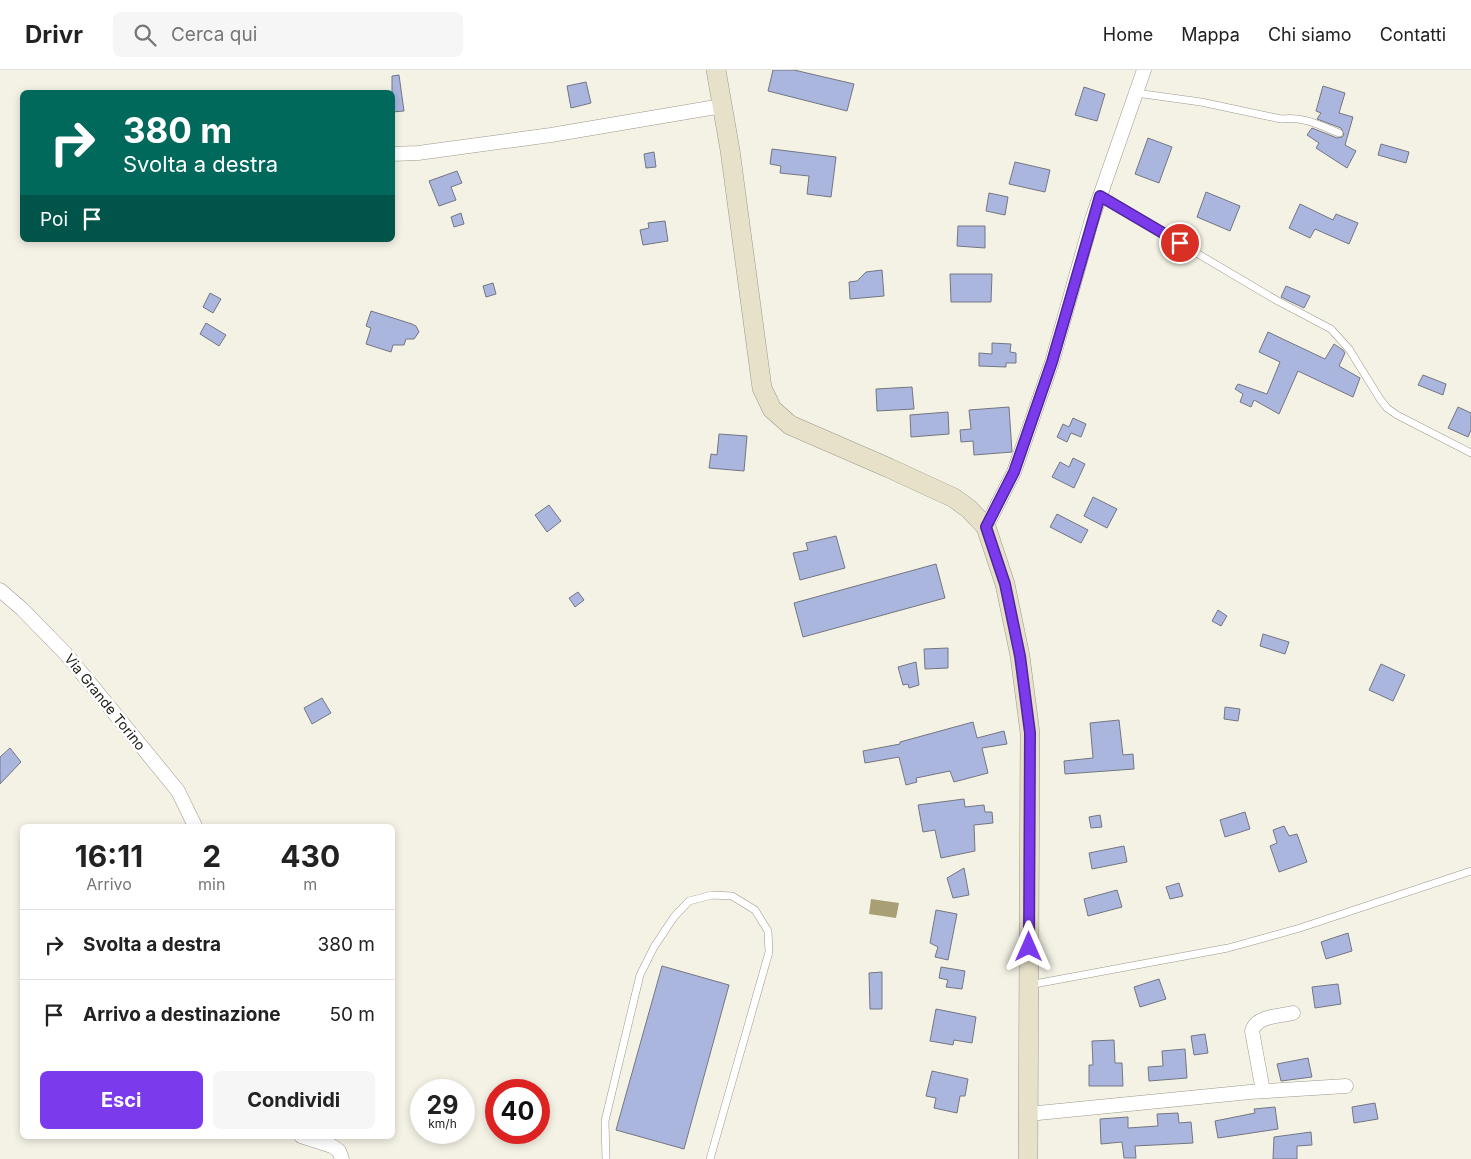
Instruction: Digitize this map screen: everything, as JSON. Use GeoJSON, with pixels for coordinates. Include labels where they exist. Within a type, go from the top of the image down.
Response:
{"type":"FeatureCollection","features":[{"type":"Feature","properties":{"kind":"street"},"geometry":{"type":"LineString","coordinates":[[716,70],[732,160],[762,388],[772,409],[790,425],[954,498],[969,509],[986,527],[1005,584],[1020,656],[1030,733],[1028,1159]]}},
{"type":"Feature","properties":{"kind":"street"},"geometry":{"type":"LineString","coordinates":[[986,527],[1014,472],[1049,371],[1100,196],[1144,70]]}},
{"type":"Feature","properties":{"kind":"street"},"geometry":{"type":"LineString","coordinates":[[395,154],[418,153],[551,135],[722,106]]}},
{"type":"Feature","properties":{"kind":"street","name":"Via Grande Torino"},"geometry":{"type":"LineString","coordinates":[[0,590],[22,609],[66,654],[178,791],[195,824]]}},
{"type":"Feature","properties":{"kind":"street"},"geometry":{"type":"LineString","coordinates":[[1263,1091],[1252,1032],[1254,1026],[1260,1020],[1293,1013]]}},
{"type":"Feature","properties":{"kind":"street"},"geometry":{"type":"LineString","coordinates":[[1028,1114],[1263,1091],[1346,1086]]}},
{"type":"Feature","properties":{"kind":"street"},"geometry":{"type":"LineString","coordinates":[[310,1139],[332,1146],[339,1151],[342,1159]]}},
{"type":"Feature","properties":{"kind":"lane"},"geometry":{"type":"LineString","coordinates":[[1135,93],[1201,102],[1281,119],[1292,117],[1304,118],[1338,133]]}},
{"type":"Feature","properties":{"kind":"lane"},"geometry":{"type":"LineString","coordinates":[[1100,196],[1276,300],[1331,329],[1349,349],[1387,408],[1397,416],[1471,453]]}},
{"type":"Feature","properties":{"kind":"lane"},"geometry":{"type":"LineString","coordinates":[[1029,986],[1228,948],[1300,928],[1471,871]]}},
{"type":"Feature","properties":{"kind":"lane"},"geometry":{"type":"LineString","coordinates":[[606,1159],[606,1121],[640,975],[654,948],[674,917],[689,901],[712,895],[732,896],[755,910],[768,931],[769,952],[710,1159]]}},
{"type":"Feature","properties":{"kind":"shaded area"},"geometry":{"type":"Polygon","coordinates":[[[871,899],[899,903],[896,918],[869,914],[871,899]]]}},
{"type":"Feature","properties":{"kind":"building"},"geometry":{"type":"Polygon","coordinates":[[[773,70],[794,70],[854,84],[847,111],[768,91],[773,70]]]}},
{"type":"Feature","properties":{"kind":"building"},"geometry":{"type":"Polygon","coordinates":[[[399,75],[404,111],[395,112],[395,90],[392,90],[392,76],[399,75]]]}},
{"type":"Feature","properties":{"kind":"building"},"geometry":{"type":"Polygon","coordinates":[[[586,82],[591,103],[571,108],[567,86],[586,82]]]}},
{"type":"Feature","properties":{"kind":"building"},"geometry":{"type":"Polygon","coordinates":[[[1323,86],[1345,93],[1339,113],[1353,117],[1345,145],[1356,151],[1347,168],[1316,148],[1319,143],[1307,135],[1312,128],[1337,138],[1344,135],[1341,128],[1317,119],[1321,113],[1316,111],[1323,86]]]}},
{"type":"Feature","properties":{"kind":"building"},"geometry":{"type":"Polygon","coordinates":[[[1084,87],[1105,94],[1097,121],[1075,115],[1084,87]]]}},
{"type":"Feature","properties":{"kind":"building"},"geometry":{"type":"Polygon","coordinates":[[[1148,138],[1172,147],[1159,183],[1135,174],[1148,138]]]}},
{"type":"Feature","properties":{"kind":"building"},"geometry":{"type":"Polygon","coordinates":[[[1381,144],[1409,152],[1406,163],[1378,155],[1381,144]]]}},
{"type":"Feature","properties":{"kind":"building"},"geometry":{"type":"Polygon","coordinates":[[[772,149],[836,157],[831,197],[807,194],[809,176],[780,173],[781,166],[770,164],[772,149]]]}},
{"type":"Feature","properties":{"kind":"building"},"geometry":{"type":"Polygon","coordinates":[[[654,152],[656,167],[646,168],[644,154],[654,152]]]}},
{"type":"Feature","properties":{"kind":"building"},"geometry":{"type":"Polygon","coordinates":[[[1015,162],[1050,170],[1045,192],[1009,184],[1015,162]]]}},
{"type":"Feature","properties":{"kind":"building"},"geometry":{"type":"Polygon","coordinates":[[[457,171],[462,183],[451,187],[456,200],[439,206],[429,181],[457,171]]]}},
{"type":"Feature","properties":{"kind":"building"},"geometry":{"type":"Polygon","coordinates":[[[1206,192],[1240,206],[1230,231],[1197,217],[1206,192]]]}},
{"type":"Feature","properties":{"kind":"building"},"geometry":{"type":"Polygon","coordinates":[[[989,193],[1008,197],[1005,215],[986,211],[989,193]]]}},
{"type":"Feature","properties":{"kind":"building"},"geometry":{"type":"Polygon","coordinates":[[[1300,204],[1333,220],[1336,214],[1358,223],[1349,244],[1315,229],[1310,238],[1289,228],[1300,204]]]}},
{"type":"Feature","properties":{"kind":"building"},"geometry":{"type":"Polygon","coordinates":[[[461,213],[464,224],[454,227],[451,217],[461,213]]]}},
{"type":"Feature","properties":{"kind":"building"},"geometry":{"type":"Polygon","coordinates":[[[665,221],[668,241],[643,245],[640,230],[649,228],[648,223],[665,221]]]}},
{"type":"Feature","properties":{"kind":"building"},"geometry":{"type":"Polygon","coordinates":[[[958,226],[985,226],[985,248],[957,246],[958,226]]]}},
{"type":"Feature","properties":{"kind":"building"},"geometry":{"type":"Polygon","coordinates":[[[882,270],[884,296],[850,299],[849,282],[857,281],[866,272],[882,270]]]}},
{"type":"Feature","properties":{"kind":"building"},"geometry":{"type":"Polygon","coordinates":[[[950,274],[992,274],[991,302],[951,302],[950,274]]]}},
{"type":"Feature","properties":{"kind":"building"},"geometry":{"type":"Polygon","coordinates":[[[493,283],[496,294],[486,297],[483,286],[493,283]]]}},
{"type":"Feature","properties":{"kind":"building"},"geometry":{"type":"Polygon","coordinates":[[[1286,286],[1310,296],[1304,308],[1281,297],[1286,286]]]}},
{"type":"Feature","properties":{"kind":"building"},"geometry":{"type":"Polygon","coordinates":[[[210,293],[221,299],[213,313],[203,307],[210,293]]]}},
{"type":"Feature","properties":{"kind":"building"},"geometry":{"type":"Polygon","coordinates":[[[371,311],[412,324],[416,326],[419,332],[414,339],[406,339],[404,345],[393,345],[391,352],[366,344],[371,328],[366,326],[371,311]]]}},
{"type":"Feature","properties":{"kind":"building"},"geometry":{"type":"Polygon","coordinates":[[[206,323],[226,335],[219,346],[200,334],[206,323]]]}},
{"type":"Feature","properties":{"kind":"building"},"geometry":{"type":"Polygon","coordinates":[[[1268,332],[1325,359],[1334,344],[1343,350],[1345,353],[1339,366],[1360,378],[1353,397],[1298,371],[1279,414],[1254,400],[1251,407],[1240,402],[1243,394],[1235,389],[1238,384],[1267,394],[1280,362],[1259,352],[1268,332]]]}},
{"type":"Feature","properties":{"kind":"building"},"geometry":{"type":"Polygon","coordinates":[[[992,343],[1011,344],[1010,352],[1016,353],[1016,363],[1006,363],[1006,367],[979,366],[979,353],[992,354],[992,343]]]}},
{"type":"Feature","properties":{"kind":"building"},"geometry":{"type":"Polygon","coordinates":[[[1423,375],[1446,384],[1443,395],[1418,385],[1423,375]]]}},
{"type":"Feature","properties":{"kind":"building"},"geometry":{"type":"Polygon","coordinates":[[[912,387],[914,409],[877,411],[876,389],[912,387]]]}},
{"type":"Feature","properties":{"kind":"building"},"geometry":{"type":"Polygon","coordinates":[[[1009,407],[1012,452],[974,455],[973,441],[961,442],[960,430],[971,429],[969,410],[1009,407]]]}},
{"type":"Feature","properties":{"kind":"building"},"geometry":{"type":"Polygon","coordinates":[[[1458,407],[1471,413],[1471,430],[1468,437],[1448,428],[1458,407]]]}},
{"type":"Feature","properties":{"kind":"building"},"geometry":{"type":"Polygon","coordinates":[[[948,412],[949,434],[911,437],[910,415],[948,412]]]}},
{"type":"Feature","properties":{"kind":"building"},"geometry":{"type":"Polygon","coordinates":[[[1073,418],[1086,424],[1081,437],[1071,433],[1067,442],[1057,437],[1063,424],[1069,427],[1073,418]]]}},
{"type":"Feature","properties":{"kind":"building"},"geometry":{"type":"Polygon","coordinates":[[[719,434],[747,436],[744,471],[709,468],[711,454],[717,455],[719,434]]]}},
{"type":"Feature","properties":{"kind":"building"},"geometry":{"type":"Polygon","coordinates":[[[1073,458],[1085,464],[1074,488],[1052,477],[1060,462],[1069,467],[1073,458]]]}},
{"type":"Feature","properties":{"kind":"building"},"geometry":{"type":"Polygon","coordinates":[[[1093,497],[1117,509],[1107,528],[1084,516],[1093,497]]]}},
{"type":"Feature","properties":{"kind":"building"},"geometry":{"type":"Polygon","coordinates":[[[549,505],[561,521],[547,532],[535,515],[549,505]]]}},
{"type":"Feature","properties":{"kind":"building"},"geometry":{"type":"Polygon","coordinates":[[[1057,514],[1088,530],[1081,543],[1050,527],[1057,514]]]}},
{"type":"Feature","properties":{"kind":"building"},"geometry":{"type":"Polygon","coordinates":[[[836,536],[845,568],[800,580],[793,553],[808,550],[806,543],[836,536]]]}},
{"type":"Feature","properties":{"kind":"building"},"geometry":{"type":"Polygon","coordinates":[[[936,564],[945,598],[803,637],[794,603],[936,564]]]}},
{"type":"Feature","properties":{"kind":"building"},"geometry":{"type":"Polygon","coordinates":[[[578,592],[584,600],[575,607],[569,598],[578,592]]]}},
{"type":"Feature","properties":{"kind":"building"},"geometry":{"type":"Polygon","coordinates":[[[1218,610],[1227,616],[1221,626],[1212,621],[1218,610]]]}},
{"type":"Feature","properties":{"kind":"building"},"geometry":{"type":"Polygon","coordinates":[[[1263,634],[1289,642],[1285,654],[1260,646],[1263,634]]]}},
{"type":"Feature","properties":{"kind":"building"},"geometry":{"type":"Polygon","coordinates":[[[948,648],[948,668],[925,669],[924,649],[948,648]]]}},
{"type":"Feature","properties":{"kind":"building"},"geometry":{"type":"Polygon","coordinates":[[[916,662],[919,685],[909,688],[908,684],[903,685],[898,667],[916,662]]]}},
{"type":"Feature","properties":{"kind":"building"},"geometry":{"type":"Polygon","coordinates":[[[1381,664],[1405,675],[1393,701],[1369,690],[1381,664]]]}},
{"type":"Feature","properties":{"kind":"building"},"geometry":{"type":"Polygon","coordinates":[[[322,698],[331,713],[312,724],[304,708],[322,698]]]}},
{"type":"Feature","properties":{"kind":"building"},"geometry":{"type":"Polygon","coordinates":[[[1225,707],[1240,709],[1238,721],[1224,719],[1225,707]]]}},
{"type":"Feature","properties":{"kind":"building"},"geometry":{"type":"Polygon","coordinates":[[[1119,720],[1123,755],[1133,754],[1134,769],[1065,774],[1064,761],[1093,758],[1090,723],[1119,720]]]}},
{"type":"Feature","properties":{"kind":"building"},"geometry":{"type":"Polygon","coordinates":[[[973,722],[977,738],[1004,731],[1007,744],[982,748],[988,773],[954,782],[950,771],[916,778],[917,782],[906,785],[899,757],[865,763],[863,751],[900,744],[900,742],[973,722]]]}},
{"type":"Feature","properties":{"kind":"building"},"geometry":{"type":"Polygon","coordinates":[[[10,748],[21,762],[0,784],[0,757],[10,748]]]}},
{"type":"Feature","properties":{"kind":"building"},"geometry":{"type":"Polygon","coordinates":[[[964,799],[965,807],[984,805],[985,812],[992,812],[993,823],[974,825],[975,851],[941,858],[935,830],[923,832],[918,805],[964,799]]]}},
{"type":"Feature","properties":{"kind":"building"},"geometry":{"type":"Polygon","coordinates":[[[1245,812],[1250,829],[1225,837],[1220,820],[1245,812]]]}},
{"type":"Feature","properties":{"kind":"building"},"geometry":{"type":"Polygon","coordinates":[[[1100,815],[1102,827],[1091,828],[1089,817],[1100,815]]]}},
{"type":"Feature","properties":{"kind":"building"},"geometry":{"type":"Polygon","coordinates":[[[1284,826],[1289,836],[1297,834],[1307,862],[1279,872],[1270,846],[1277,843],[1273,830],[1284,826]]]}},
{"type":"Feature","properties":{"kind":"building"},"geometry":{"type":"Polygon","coordinates":[[[1124,846],[1127,862],[1092,869],[1089,853],[1124,846]]]}},
{"type":"Feature","properties":{"kind":"building"},"geometry":{"type":"Polygon","coordinates":[[[964,868],[969,895],[953,898],[947,878],[964,868]]]}},
{"type":"Feature","properties":{"kind":"building"},"geometry":{"type":"Polygon","coordinates":[[[1179,883],[1183,896],[1170,899],[1166,887],[1179,883]]]}},
{"type":"Feature","properties":{"kind":"building"},"geometry":{"type":"Polygon","coordinates":[[[1117,890],[1122,907],[1088,916],[1084,899],[1117,890]]]}},
{"type":"Feature","properties":{"kind":"building"},"geometry":{"type":"Polygon","coordinates":[[[936,910],[957,914],[948,960],[935,957],[938,947],[930,943],[936,910]]]}},
{"type":"Feature","properties":{"kind":"building"},"geometry":{"type":"Polygon","coordinates":[[[1348,933],[1352,951],[1326,959],[1321,942],[1348,933]]]}},
{"type":"Feature","properties":{"kind":"building"},"geometry":{"type":"Polygon","coordinates":[[[662,966],[729,985],[684,1149],[616,1130],[662,966]]]}},
{"type":"Feature","properties":{"kind":"building"},"geometry":{"type":"Polygon","coordinates":[[[941,967],[965,971],[962,989],[946,987],[948,980],[939,978],[941,967]]]}},
{"type":"Feature","properties":{"kind":"building"},"geometry":{"type":"Polygon","coordinates":[[[882,972],[882,1009],[870,1009],[869,973],[882,972]]]}},
{"type":"Feature","properties":{"kind":"building"},"geometry":{"type":"Polygon","coordinates":[[[1159,979],[1166,999],[1140,1007],[1134,987],[1159,979]]]}},
{"type":"Feature","properties":{"kind":"building"},"geometry":{"type":"Polygon","coordinates":[[[1338,984],[1341,1004],[1315,1008],[1312,987],[1338,984]]]}},
{"type":"Feature","properties":{"kind":"building"},"geometry":{"type":"Polygon","coordinates":[[[936,1009],[976,1017],[972,1043],[954,1040],[953,1045],[930,1041],[936,1009]]]}},
{"type":"Feature","properties":{"kind":"building"},"geometry":{"type":"Polygon","coordinates":[[[1205,1034],[1208,1053],[1194,1055],[1191,1036],[1205,1034]]]}},
{"type":"Feature","properties":{"kind":"building"},"geometry":{"type":"Polygon","coordinates":[[[1114,1040],[1115,1063],[1122,1063],[1123,1086],[1089,1086],[1089,1065],[1093,1065],[1092,1041],[1114,1040]]]}},
{"type":"Feature","properties":{"kind":"building"},"geometry":{"type":"Polygon","coordinates":[[[1185,1049],[1187,1078],[1149,1081],[1148,1067],[1163,1066],[1162,1051],[1185,1049]]]}},
{"type":"Feature","properties":{"kind":"building"},"geometry":{"type":"Polygon","coordinates":[[[1308,1058],[1312,1077],[1281,1081],[1277,1064],[1308,1058]]]}},
{"type":"Feature","properties":{"kind":"building"},"geometry":{"type":"Polygon","coordinates":[[[932,1071],[968,1079],[965,1096],[960,1096],[957,1113],[934,1108],[936,1098],[926,1096],[932,1071]]]}},
{"type":"Feature","properties":{"kind":"building"},"geometry":{"type":"Polygon","coordinates":[[[1375,1103],[1378,1119],[1354,1123],[1352,1107],[1375,1103]]]}},
{"type":"Feature","properties":{"kind":"building"},"geometry":{"type":"Polygon","coordinates":[[[1275,1107],[1278,1129],[1218,1138],[1215,1121],[1255,1113],[1254,1109],[1275,1107]]]}},
{"type":"Feature","properties":{"kind":"building"},"geometry":{"type":"Polygon","coordinates":[[[1178,1113],[1179,1123],[1191,1122],[1193,1143],[1135,1146],[1136,1158],[1124,1158],[1122,1142],[1101,1144],[1100,1119],[1128,1117],[1128,1128],[1158,1126],[1157,1114],[1178,1113]]]}},
{"type":"Feature","properties":{"kind":"building"},"geometry":{"type":"Polygon","coordinates":[[[1311,1132],[1312,1145],[1297,1146],[1297,1159],[1273,1159],[1274,1137],[1311,1132]]]}},
{"type":"Feature","properties":{"kind":"route"},"geometry":{"type":"LineString","coordinates":[[1029,947],[1030,733],[1020,656],[1005,584],[986,527],[1014,472],[1052,362],[1100,196],[1180,243]]}}]}
